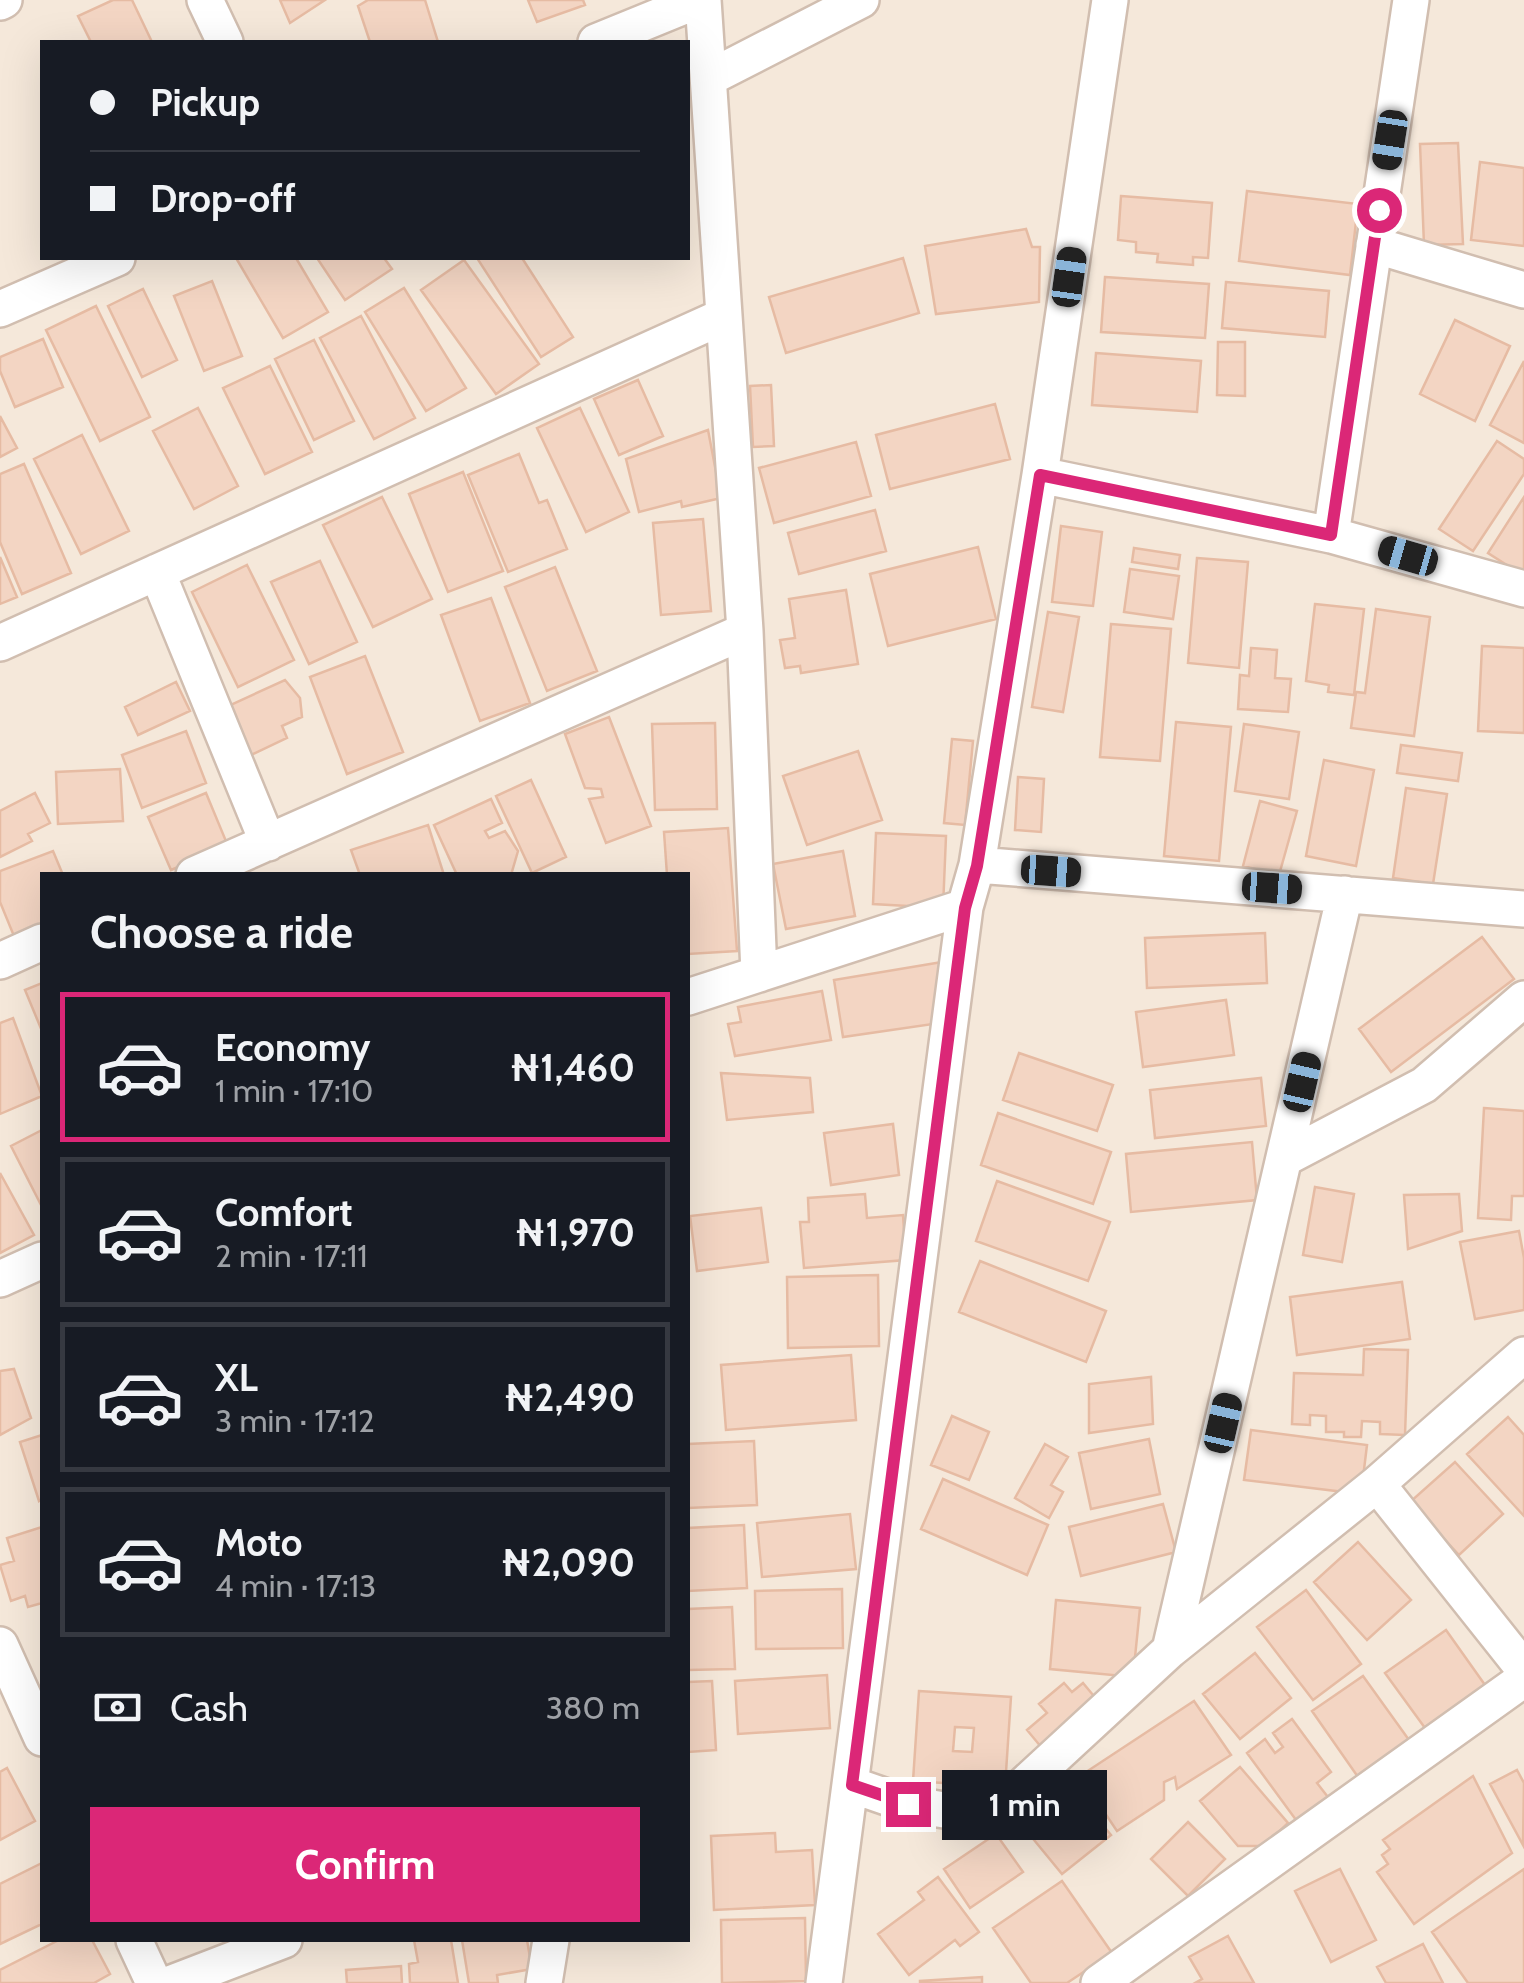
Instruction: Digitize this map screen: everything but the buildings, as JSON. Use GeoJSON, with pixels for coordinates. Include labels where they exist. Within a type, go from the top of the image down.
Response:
{"type":"FeatureCollection","features":[{"type":"Feature","properties":{"kind":"street"},"geometry":{"type":"LineString","coordinates":[[205,0],[224,40]]}},
{"type":"Feature","properties":{"kind":"street"},"geometry":{"type":"LineString","coordinates":[[601,40],[701,0],[745,632],[759,974]]}},
{"type":"Feature","properties":{"kind":"street"},"geometry":{"type":"LineString","coordinates":[[709,78],[860,0]]}},
{"type":"Feature","properties":{"kind":"street"},"geometry":{"type":"LineString","coordinates":[[824,1983],[965,908],[977,866],[1040,475],[1110,0]]}},
{"type":"Feature","properties":{"kind":"street"},"geometry":{"type":"LineString","coordinates":[[1331,535],[1411,0]]}},
{"type":"Feature","properties":{"kind":"street"},"geometry":{"type":"LineString","coordinates":[[1374,244],[1524,290]]}},
{"type":"Feature","properties":{"kind":"street"},"geometry":{"type":"LineString","coordinates":[[0,309],[112,260]]}},
{"type":"Feature","properties":{"kind":"street"},"geometry":{"type":"LineString","coordinates":[[0,644],[724,316]]}},
{"type":"Feature","properties":{"kind":"street"},"geometry":{"type":"LineString","coordinates":[[1040,475],[1331,535],[1524,588]]}},
{"type":"Feature","properties":{"kind":"street"},"geometry":{"type":"LineString","coordinates":[[157,572],[268,843]]}},
{"type":"Feature","properties":{"kind":"street"},"geometry":{"type":"LineString","coordinates":[[201,872],[745,632]]}},
{"type":"Feature","properties":{"kind":"street"},"geometry":{"type":"LineString","coordinates":[[977,866],[1524,908]]}},
{"type":"Feature","properties":{"kind":"street"},"geometry":{"type":"LineString","coordinates":[[1170,1650],[1346,894]]}},
{"type":"Feature","properties":{"kind":"street"},"geometry":{"type":"LineString","coordinates":[[690,996],[965,908]]}},
{"type":"Feature","properties":{"kind":"street"},"geometry":{"type":"LineString","coordinates":[[0,961],[40,943]]}},
{"type":"Feature","properties":{"kind":"street"},"geometry":{"type":"LineString","coordinates":[[1285,1158],[1424,1085],[1524,999]]}},
{"type":"Feature","properties":{"kind":"street"},"geometry":{"type":"LineString","coordinates":[[0,1279],[40,1261]]}},
{"type":"Feature","properties":{"kind":"street"},"geometry":{"type":"LineString","coordinates":[[852,1785],[908,1804],[968,1814],[1014,1794],[1170,1650],[1377,1484],[1524,1355]]}},
{"type":"Feature","properties":{"kind":"street"},"geometry":{"type":"LineString","coordinates":[[1377,1484],[1524,1669]]}},
{"type":"Feature","properties":{"kind":"street"},"geometry":{"type":"LineString","coordinates":[[0,1645],[40,1734]]}},
{"type":"Feature","properties":{"kind":"street"},"geometry":{"type":"LineString","coordinates":[[1099,1983],[1524,1678]]}},
{"type":"Feature","properties":{"kind":"street"},"geometry":{"type":"LineString","coordinates":[[135,1942],[154,1983]]}},
{"type":"Feature","properties":{"kind":"street"},"geometry":{"type":"LineString","coordinates":[[172,1983],[279,1942]]}},
{"type":"Feature","properties":{"kind":"street"},"geometry":{"type":"LineString","coordinates":[[544,1983],[551,1942]]}},
{"type":"Feature","properties":{"kind":"shaded area"},"geometry":{"type":"Polygon","coordinates":[[[0,0],[1524,0],[1524,1983],[0,1983],[0,0]]]}},
{"type":"Feature","properties":{"kind":"route"},"geometry":{"type":"LineString","coordinates":[[908,1804],[852,1785],[965,908],[977,866],[1040,475],[1331,535],[1379,210]]}}]}
